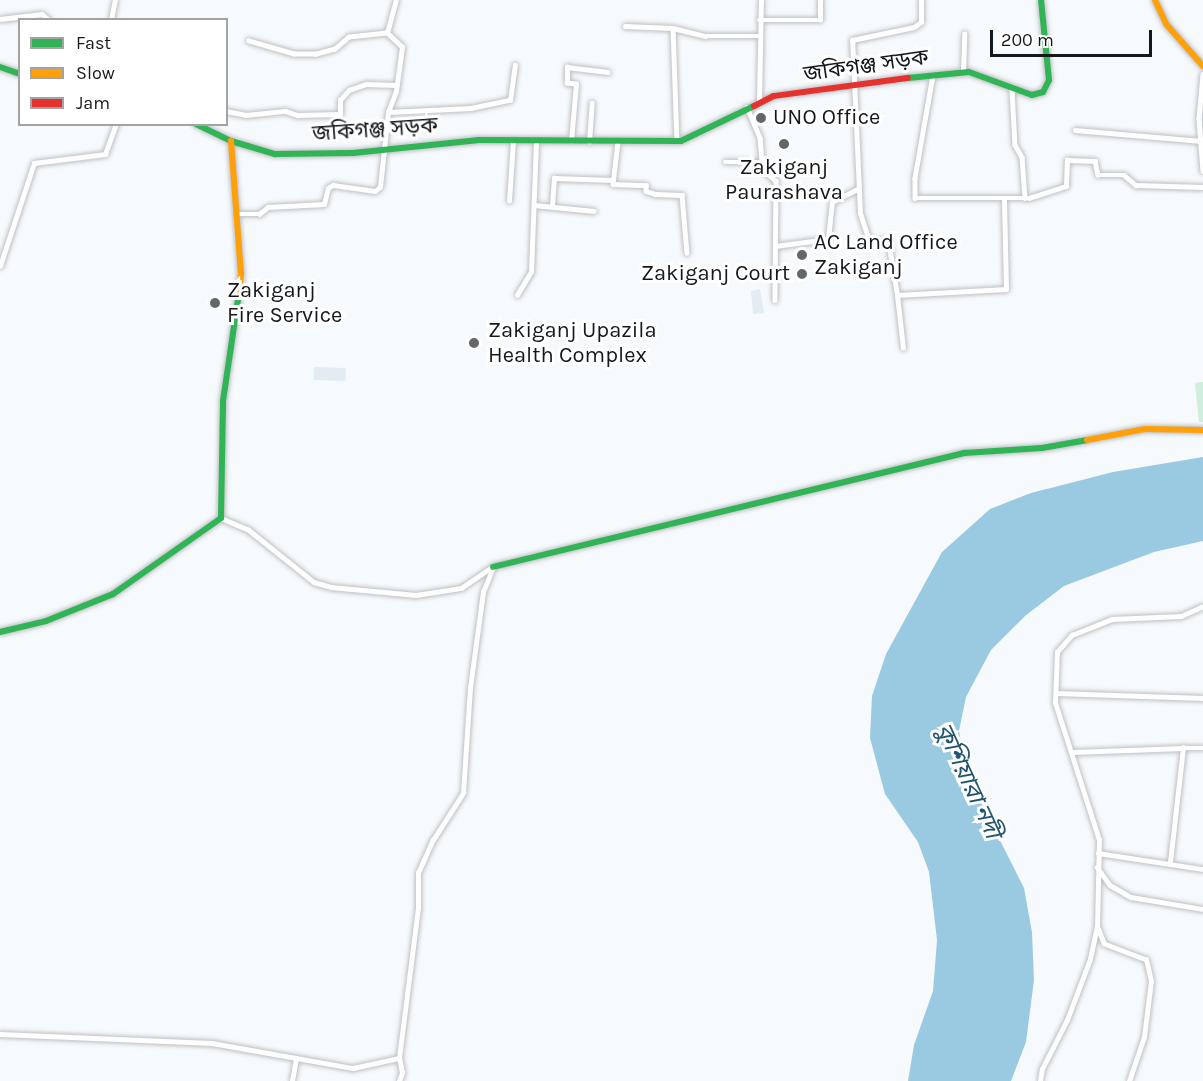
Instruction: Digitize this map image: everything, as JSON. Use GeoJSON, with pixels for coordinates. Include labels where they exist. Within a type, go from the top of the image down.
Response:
{"type":"FeatureCollection","features":[{"type":"Feature","properties":{"kind":"main road","name":"জকিগঞ্জ সড়ক"},"geometry":{"type":"LineString","coordinates":[[201,126],[231,141],[275,154],[386,150],[513,141],[676,141],[759,101],[933,75],[963,72],[1032,95],[1043,92],[1049,80],[1041,0]]}},
{"type":"Feature","properties":{"kind":"main road"},"geometry":{"type":"LineString","coordinates":[[1155,0],[1166,24],[1203,66]]}},
{"type":"Feature","properties":{"kind":"main road"},"geometry":{"type":"LineString","coordinates":[[0,67],[18,73]]}},
{"type":"Feature","properties":{"kind":"main road"},"geometry":{"type":"LineString","coordinates":[[0,632],[46,621],[113,594],[221,518],[223,402],[241,274],[231,141]]}},
{"type":"Feature","properties":{"kind":"main road"},"geometry":{"type":"LineString","coordinates":[[493,567],[964,453],[1042,448],[1145,429],[1203,430]]}},
{"type":"Feature","properties":{"kind":"street"},"geometry":{"type":"LineString","coordinates":[[111,18],[115,0]]}},
{"type":"Feature","properties":{"kind":"street"},"geometry":{"type":"LineString","coordinates":[[387,33],[396,0]]}},
{"type":"Feature","properties":{"kind":"street"},"geometry":{"type":"LineString","coordinates":[[759,101],[758,36],[762,0]]}},
{"type":"Feature","properties":{"kind":"street"},"geometry":{"type":"LineString","coordinates":[[759,20],[820,20],[820,0]]}},
{"type":"Feature","properties":{"kind":"street"},"geometry":{"type":"LineString","coordinates":[[903,348],[888,241],[869,241],[857,189],[852,40],[914,27],[921,22],[921,0]]}},
{"type":"Feature","properties":{"kind":"street"},"geometry":{"type":"LineString","coordinates":[[0,19],[42,14],[47,18]]}},
{"type":"Feature","properties":{"kind":"street"},"geometry":{"type":"LineString","coordinates":[[625,26],[673,28],[705,36],[758,36]]}},
{"type":"Feature","properties":{"kind":"street"},"geometry":{"type":"LineString","coordinates":[[673,28],[676,141]]}},
{"type":"Feature","properties":{"kind":"street"},"geometry":{"type":"LineString","coordinates":[[236,214],[259,214],[268,207],[324,204],[328,188],[333,185],[375,191],[380,187],[386,150],[388,112],[396,85],[402,47],[387,33],[349,37],[335,49],[316,54],[294,54],[249,41]]}},
{"type":"Feature","properties":{"kind":"street"},"geometry":{"type":"LineString","coordinates":[[963,72],[964,34]]}},
{"type":"Feature","properties":{"kind":"street"},"geometry":{"type":"LineString","coordinates":[[388,112],[471,108],[510,100],[515,64]]}},
{"type":"Feature","properties":{"kind":"street"},"geometry":{"type":"LineString","coordinates":[[571,141],[576,84],[567,83],[567,67],[608,72]]}},
{"type":"Feature","properties":{"kind":"street"},"geometry":{"type":"LineString","coordinates":[[933,75],[915,178],[915,198],[1004,200],[1025,198],[1066,186],[1067,160],[1095,160],[1098,175],[1124,175],[1136,185],[1203,187]]}},
{"type":"Feature","properties":{"kind":"street"},"geometry":{"type":"LineString","coordinates":[[1203,75],[1199,119],[1203,171]]}},
{"type":"Feature","properties":{"kind":"street"},"geometry":{"type":"LineString","coordinates":[[228,111],[246,115],[285,111],[297,115],[340,114],[340,100],[349,90],[366,84],[396,85]]}},
{"type":"Feature","properties":{"kind":"street"},"geometry":{"type":"LineString","coordinates":[[1012,90],[1015,145],[1022,157],[1025,198]]}},
{"type":"Feature","properties":{"kind":"street"},"geometry":{"type":"LineString","coordinates":[[589,142],[592,103]]}},
{"type":"Feature","properties":{"kind":"street"},"geometry":{"type":"LineString","coordinates":[[747,107],[760,138],[764,170],[776,181],[775,300]]}},
{"type":"Feature","properties":{"kind":"street"},"geometry":{"type":"LineString","coordinates":[[0,266],[34,163],[105,154],[115,126]]}},
{"type":"Feature","properties":{"kind":"street"},"geometry":{"type":"LineString","coordinates":[[1075,130],[1202,141]]}},
{"type":"Feature","properties":{"kind":"street"},"geometry":{"type":"LineString","coordinates":[[509,201],[513,141]]}},
{"type":"Feature","properties":{"kind":"street"},"geometry":{"type":"LineString","coordinates":[[517,295],[531,272],[536,141]]}},
{"type":"Feature","properties":{"kind":"street"},"geometry":{"type":"LineString","coordinates":[[618,142],[613,184],[646,184],[646,191],[655,194],[682,195],[687,253]]}},
{"type":"Feature","properties":{"kind":"street"},"geometry":{"type":"LineString","coordinates":[[725,162],[762,162]]}},
{"type":"Feature","properties":{"kind":"street"},"geometry":{"type":"LineString","coordinates":[[552,206],[554,178],[613,180]]}},
{"type":"Feature","properties":{"kind":"street"},"geometry":{"type":"LineString","coordinates":[[775,246],[828,239],[832,202],[857,189]]}},
{"type":"Feature","properties":{"kind":"street"},"geometry":{"type":"LineString","coordinates":[[897,295],[1006,289],[1004,200]]}},
{"type":"Feature","properties":{"kind":"street"},"geometry":{"type":"LineString","coordinates":[[534,205],[594,211]]}},
{"type":"Feature","properties":{"kind":"street"},"geometry":{"type":"LineString","coordinates":[[221,518],[249,530],[314,582],[356,592],[416,595],[445,592],[477,579],[493,567]]}},
{"type":"Feature","properties":{"kind":"street"},"geometry":{"type":"LineString","coordinates":[[399,1081],[402,1073],[399,1058],[418,909],[418,873],[433,840],[463,793],[470,687],[483,592],[493,567]]}},
{"type":"Feature","properties":{"kind":"street"},"geometry":{"type":"LineString","coordinates":[[1040,1081],[1042,1069],[1067,1020],[1090,958],[1097,927],[1099,840],[1073,752],[1055,703],[1057,652],[1072,635],[1112,619],[1181,616],[1203,606]]}},
{"type":"Feature","properties":{"kind":"street"},"geometry":{"type":"LineString","coordinates":[[1056,693],[1203,698]]}},
{"type":"Feature","properties":{"kind":"street"},"geometry":{"type":"LineString","coordinates":[[1170,862],[1183,748]]}},
{"type":"Feature","properties":{"kind":"street"},"geometry":{"type":"LineString","coordinates":[[1073,752],[1203,748]]}},
{"type":"Feature","properties":{"kind":"street"},"geometry":{"type":"LineString","coordinates":[[1098,853],[1203,868]]}},
{"type":"Feature","properties":{"kind":"street"},"geometry":{"type":"LineString","coordinates":[[1097,867],[1110,885],[1131,897],[1203,909]]}},
{"type":"Feature","properties":{"kind":"street"},"geometry":{"type":"LineString","coordinates":[[1097,927],[1104,944],[1146,960],[1151,981],[1144,1037],[1129,1081]]}},
{"type":"Feature","properties":{"kind":"street"},"geometry":{"type":"LineString","coordinates":[[0,1034],[212,1043],[353,1068],[399,1058]]}},
{"type":"Feature","properties":{"kind":"street"},"geometry":{"type":"LineString","coordinates":[[292,1081],[296,1058]]}},
{"type":"Feature","properties":{"kind":"shaded area"},"geometry":{"type":"Polygon","coordinates":[[[760,289],[764,313],[753,314],[751,291],[760,289]]]}},
{"type":"Feature","properties":{"kind":"shaded area"},"geometry":{"type":"Polygon","coordinates":[[[314,367],[346,368],[346,381],[314,380],[314,367]]]}},
{"type":"Feature","properties":{"kind":"green space"},"geometry":{"type":"Polygon","coordinates":[[[1203,382],[1203,422],[1199,422],[1195,383],[1203,382]]]}},
{"type":"Feature","properties":{"kind":"water","name":"কুশিয়ারা নদী"},"geometry":{"type":"Polygon","coordinates":[[[1203,457],[1203,541],[1154,552],[1064,586],[1025,616],[991,650],[966,697],[959,731],[966,773],[1024,888],[1032,932],[1034,980],[1026,1042],[1011,1081],[908,1081],[914,1045],[933,991],[937,940],[929,872],[918,842],[885,794],[870,738],[872,696],[886,654],[942,552],[990,509],[1031,493],[1113,472],[1203,457]]]}},
{"type":"Feature","properties":{"kind":"traffic: fast"},"geometry":{"type":"LineString","coordinates":[[908,78],[969,72],[1032,95],[1043,92],[1049,80],[1041,0]]}},
{"type":"Feature","properties":{"kind":"traffic: fast"},"geometry":{"type":"LineString","coordinates":[[0,67],[18,73]]}},
{"type":"Feature","properties":{"kind":"traffic: fast"},"geometry":{"type":"LineString","coordinates":[[200,126],[231,141],[275,154],[353,153],[479,140],[681,141],[754,106]]}},
{"type":"Feature","properties":{"kind":"traffic: fast"},"geometry":{"type":"LineString","coordinates":[[0,632],[46,621],[113,594],[221,518],[223,401],[239,292]]}},
{"type":"Feature","properties":{"kind":"traffic: fast"},"geometry":{"type":"LineString","coordinates":[[493,567],[964,453],[1042,448],[1087,440]]}},
{"type":"Feature","properties":{"kind":"traffic: slow"},"geometry":{"type":"LineString","coordinates":[[1155,0],[1166,24],[1203,66]]}},
{"type":"Feature","properties":{"kind":"traffic: slow"},"geometry":{"type":"LineString","coordinates":[[231,141],[241,274],[239,292]]}},
{"type":"Feature","properties":{"kind":"traffic: slow"},"geometry":{"type":"LineString","coordinates":[[1087,440],[1145,429],[1203,430]]}},
{"type":"Feature","properties":{"kind":"traffic: jam"},"geometry":{"type":"LineString","coordinates":[[754,106],[774,96],[908,78]]}},
{"type":"Feature","properties":{"kind":"place","name":"UNO Office"},"geometry":{"type":"Point","coordinates":[761,118]}},
{"type":"Feature","properties":{"kind":"place","name":"Zakiganj Paurashava"},"geometry":{"type":"Point","coordinates":[784,144]}},
{"type":"Feature","properties":{"kind":"place","name":"AC Land Office Zakiganj"},"geometry":{"type":"Point","coordinates":[802,255]}},
{"type":"Feature","properties":{"kind":"place","name":"Zakiganj Court"},"geometry":{"type":"Point","coordinates":[802,274]}},
{"type":"Feature","properties":{"kind":"place","name":"Zakiganj Fire Service"},"geometry":{"type":"Point","coordinates":[215,303]}},
{"type":"Feature","properties":{"kind":"place","name":"Zakiganj Upazila Health Complex"},"geometry":{"type":"Point","coordinates":[474,343]}}]}
